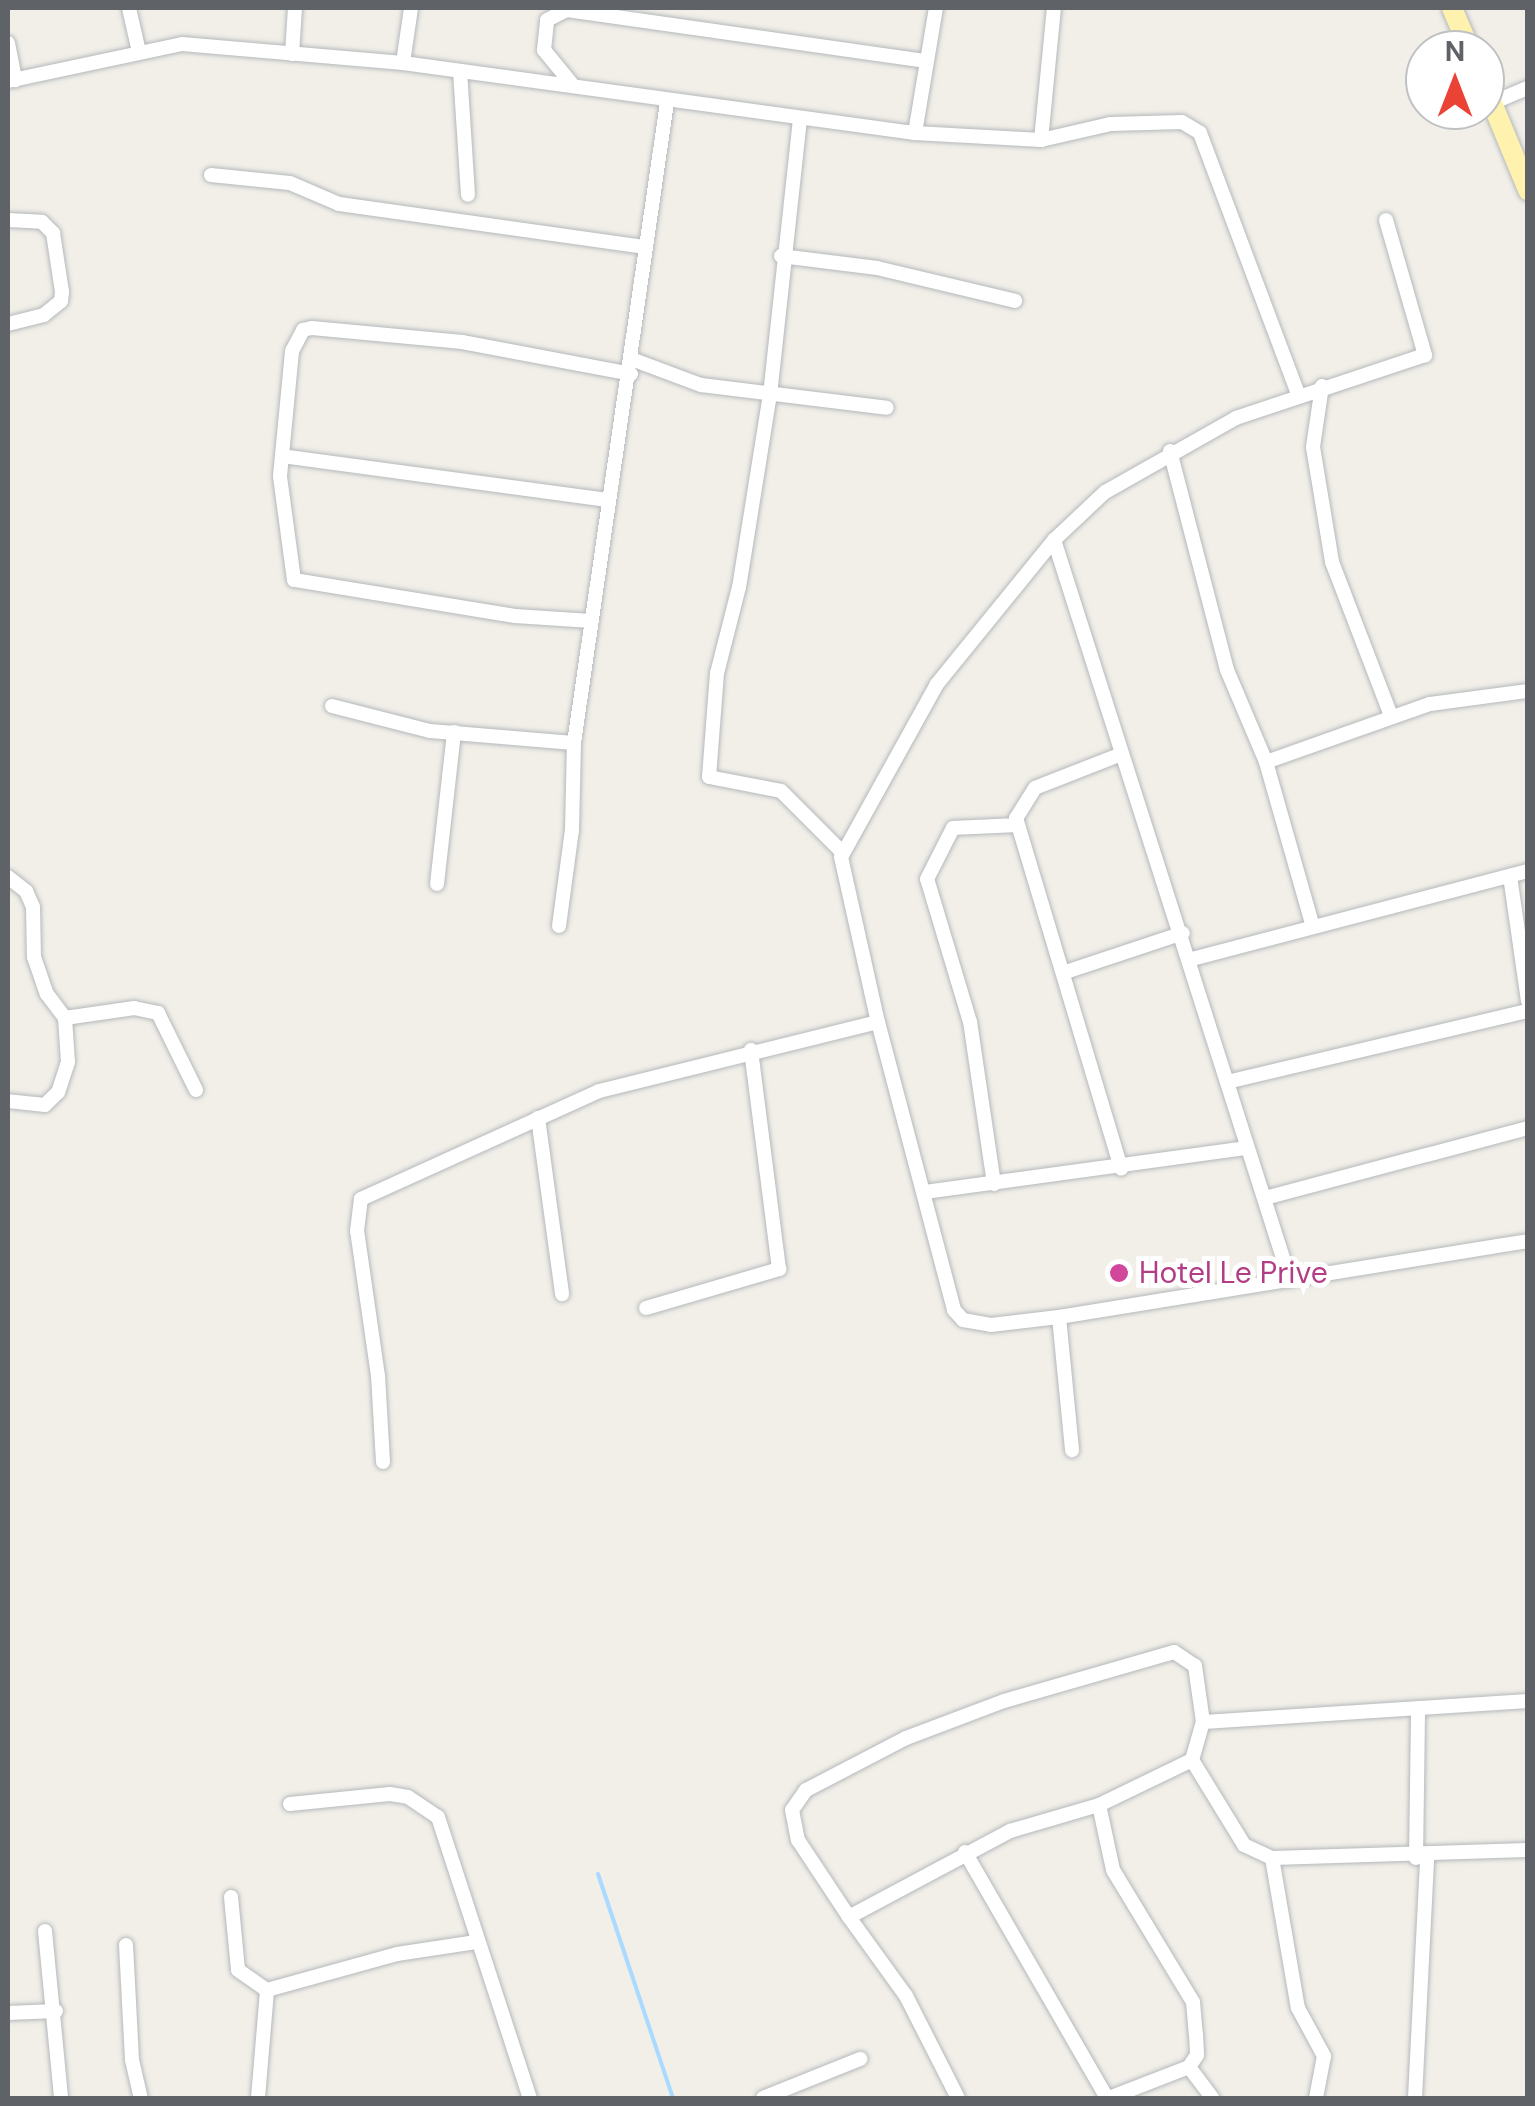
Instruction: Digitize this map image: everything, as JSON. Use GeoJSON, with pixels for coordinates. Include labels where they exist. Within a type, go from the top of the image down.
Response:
{"type":"FeatureCollection","features":[{"type":"Feature","properties":{"kind":"main road"},"geometry":{"type":"LineString","coordinates":[[1503,130],[1528,190]]}},
{"type":"Feature","properties":{"kind":"street"},"geometry":{"type":"LineString","coordinates":[[129,8],[139,52]]}},
{"type":"Feature","properties":{"kind":"street"},"geometry":{"type":"LineString","coordinates":[[292,54],[295,8]]}},
{"type":"Feature","properties":{"kind":"street"},"geometry":{"type":"LineString","coordinates":[[403,63],[411,8]]}},
{"type":"Feature","properties":{"kind":"street"},"geometry":{"type":"LineString","coordinates":[[915,133],[936,8]]}},
{"type":"Feature","properties":{"kind":"street"},"geometry":{"type":"LineString","coordinates":[[1041,140],[1054,8]]}},
{"type":"Feature","properties":{"kind":"street"},"geometry":{"type":"LineString","coordinates":[[573,85],[544,50],[547,20],[566,10],[926,61]]}},
{"type":"Feature","properties":{"kind":"street"},"geometry":{"type":"LineString","coordinates":[[8,43],[11,81],[182,44],[403,63],[915,133],[1041,140],[1112,124],[1182,122],[1200,133],[1298,394]]}},
{"type":"Feature","properties":{"kind":"street"},"geometry":{"type":"LineString","coordinates":[[460,71],[468,196]]}},
{"type":"Feature","properties":{"kind":"street"},"geometry":{"type":"LineString","coordinates":[[559,926],[572,830],[574,744],[590,621],[633,367],[644,247],[668,102]]}},
{"type":"Feature","properties":{"kind":"street"},"geometry":{"type":"LineString","coordinates":[[800,118],[780,256],[770,394],[743,568],[716,674],[708,777],[782,790],[842,852],[878,1022],[954,1310],[963,1320],[991,1325],[1058,1317],[1528,1241]]}},
{"type":"Feature","properties":{"kind":"street"},"geometry":{"type":"LineString","coordinates":[[211,175],[290,183],[339,204],[644,247]]}},
{"type":"Feature","properties":{"kind":"street"},"geometry":{"type":"LineString","coordinates":[[8,220],[42,222],[54,233],[62,292],[61,301],[44,316],[8,324]]}},
{"type":"Feature","properties":{"kind":"street"},"geometry":{"type":"LineString","coordinates":[[842,852],[937,684],[1054,540],[1105,492],[1170,451],[1298,394],[1425,354],[1386,220]]}},
{"type":"Feature","properties":{"kind":"street"},"geometry":{"type":"LineString","coordinates":[[780,256],[877,268],[1015,301]]}},
{"type":"Feature","properties":{"kind":"street"},"geometry":{"type":"LineString","coordinates":[[590,621],[516,616],[294,580],[280,508],[292,352],[303,330],[462,342],[633,367],[701,385],[887,408]]}},
{"type":"Feature","properties":{"kind":"street"},"geometry":{"type":"LineString","coordinates":[[1322,386],[1313,448],[1332,562],[1391,716]]}},
{"type":"Feature","properties":{"kind":"street"},"geometry":{"type":"LineString","coordinates":[[1170,451],[1227,670],[1266,762],[1312,924]]}},
{"type":"Feature","properties":{"kind":"street"},"geometry":{"type":"LineString","coordinates":[[282,456],[608,500]]}},
{"type":"Feature","properties":{"kind":"street"},"geometry":{"type":"LineString","coordinates":[[1054,540],[1119,755],[1192,959],[1290,1280]]}},
{"type":"Feature","properties":{"kind":"street"},"geometry":{"type":"LineString","coordinates":[[1266,762],[1391,716],[1462,696],[1528,691]]}},
{"type":"Feature","properties":{"kind":"street"},"geometry":{"type":"LineString","coordinates":[[332,706],[454,732],[574,744]]}},
{"type":"Feature","properties":{"kind":"street"},"geometry":{"type":"LineString","coordinates":[[437,884],[454,732]]}},
{"type":"Feature","properties":{"kind":"street"},"geometry":{"type":"LineString","coordinates":[[1119,755],[1035,788],[1017,824],[1066,972],[1121,1169]]}},
{"type":"Feature","properties":{"kind":"street"},"geometry":{"type":"LineString","coordinates":[[994,1184],[968,1010],[927,879],[953,828],[1017,824]]}},
{"type":"Feature","properties":{"kind":"street"},"geometry":{"type":"LineString","coordinates":[[1192,959],[1312,924],[1528,871]]}},
{"type":"Feature","properties":{"kind":"street"},"geometry":{"type":"LineString","coordinates":[[1510,876],[1528,1001]]}},
{"type":"Feature","properties":{"kind":"street"},"geometry":{"type":"LineString","coordinates":[[8,877],[26,891],[33,907],[34,956],[46,994],[64,1018],[68,1062],[58,1092],[45,1104],[8,1102]]}},
{"type":"Feature","properties":{"kind":"street"},"geometry":{"type":"LineString","coordinates":[[1066,972],[1183,932]]}},
{"type":"Feature","properties":{"kind":"street"},"geometry":{"type":"LineString","coordinates":[[64,1018],[134,1008],[158,1013],[196,1090]]}},
{"type":"Feature","properties":{"kind":"street"},"geometry":{"type":"LineString","coordinates":[[1227,1082],[1528,1011]]}},
{"type":"Feature","properties":{"kind":"street"},"geometry":{"type":"LineString","coordinates":[[383,1462],[357,1205],[396,1179],[599,1091],[751,1050],[878,1022]]}},
{"type":"Feature","properties":{"kind":"street"},"geometry":{"type":"LineString","coordinates":[[646,1308],[780,1269],[751,1050]]}},
{"type":"Feature","properties":{"kind":"street"},"geometry":{"type":"LineString","coordinates":[[538,1118],[562,1294]]}},
{"type":"Feature","properties":{"kind":"street"},"geometry":{"type":"LineString","coordinates":[[1265,1198],[1528,1128]]}},
{"type":"Feature","properties":{"kind":"street"},"geometry":{"type":"LineString","coordinates":[[925,1192],[1121,1169],[1248,1148]]}},
{"type":"Feature","properties":{"kind":"street"},"geometry":{"type":"LineString","coordinates":[[1058,1317],[1072,1450]]}},
{"type":"Feature","properties":{"kind":"street"},"geometry":{"type":"LineString","coordinates":[[958,2098],[906,1996],[798,1840],[792,1810],[806,1790],[906,1738],[988,1707],[1174,1652],[1195,1666],[1203,1722],[1192,1760],[1244,1845],[1272,1858],[1422,1858],[1528,1850]]}},
{"type":"Feature","properties":{"kind":"street"},"geometry":{"type":"LineString","coordinates":[[1203,1722],[1528,1701]]}},
{"type":"Feature","properties":{"kind":"street"},"geometry":{"type":"LineString","coordinates":[[1415,2098],[1422,1858],[1418,1708]]}},
{"type":"Feature","properties":{"kind":"street"},"geometry":{"type":"LineString","coordinates":[[849,1917],[1010,1830],[1098,1806],[1192,1760]]}},
{"type":"Feature","properties":{"kind":"street"},"geometry":{"type":"LineString","coordinates":[[290,1804],[390,1794],[424,1804],[438,1817],[530,2098]]}},
{"type":"Feature","properties":{"kind":"street"},"geometry":{"type":"LineString","coordinates":[[964,1852],[1116,2097],[1189,2067],[1197,2055],[1193,2002],[1113,1870],[1098,1806]]}},
{"type":"Feature","properties":{"kind":"street"},"geometry":{"type":"LineString","coordinates":[[1272,1858],[1298,2008],[1324,2056],[1316,2098]]}},
{"type":"Feature","properties":{"kind":"street"},"geometry":{"type":"LineString","coordinates":[[231,1897],[238,1970],[267,1990]]}},
{"type":"Feature","properties":{"kind":"street"},"geometry":{"type":"LineString","coordinates":[[46,1931],[62,2098]]}},
{"type":"Feature","properties":{"kind":"street"},"geometry":{"type":"LineString","coordinates":[[267,1990],[397,1954],[476,1942]]}},
{"type":"Feature","properties":{"kind":"street"},"geometry":{"type":"LineString","coordinates":[[126,1945],[132,2060],[141,2098]]}},
{"type":"Feature","properties":{"kind":"street"},"geometry":{"type":"LineString","coordinates":[[258,2098],[267,1990]]}},
{"type":"Feature","properties":{"kind":"street"},"geometry":{"type":"LineString","coordinates":[[8,2013],[56,2011]]}},
{"type":"Feature","properties":{"kind":"street"},"geometry":{"type":"LineString","coordinates":[[763,2098],[785,2095],[860,2059]]}},
{"type":"Feature","properties":{"kind":"street"},"geometry":{"type":"LineString","coordinates":[[1189,2067],[1212,2098]]}},
{"type":"Feature","properties":{"kind":"waterway"},"geometry":{"type":"LineString","coordinates":[[598,1874],[673,2098]]}},
{"type":"Feature","properties":{"kind":"place","name":"Hotel Le Prive"},"geometry":{"type":"Point","coordinates":[1119,1273]}}]}
